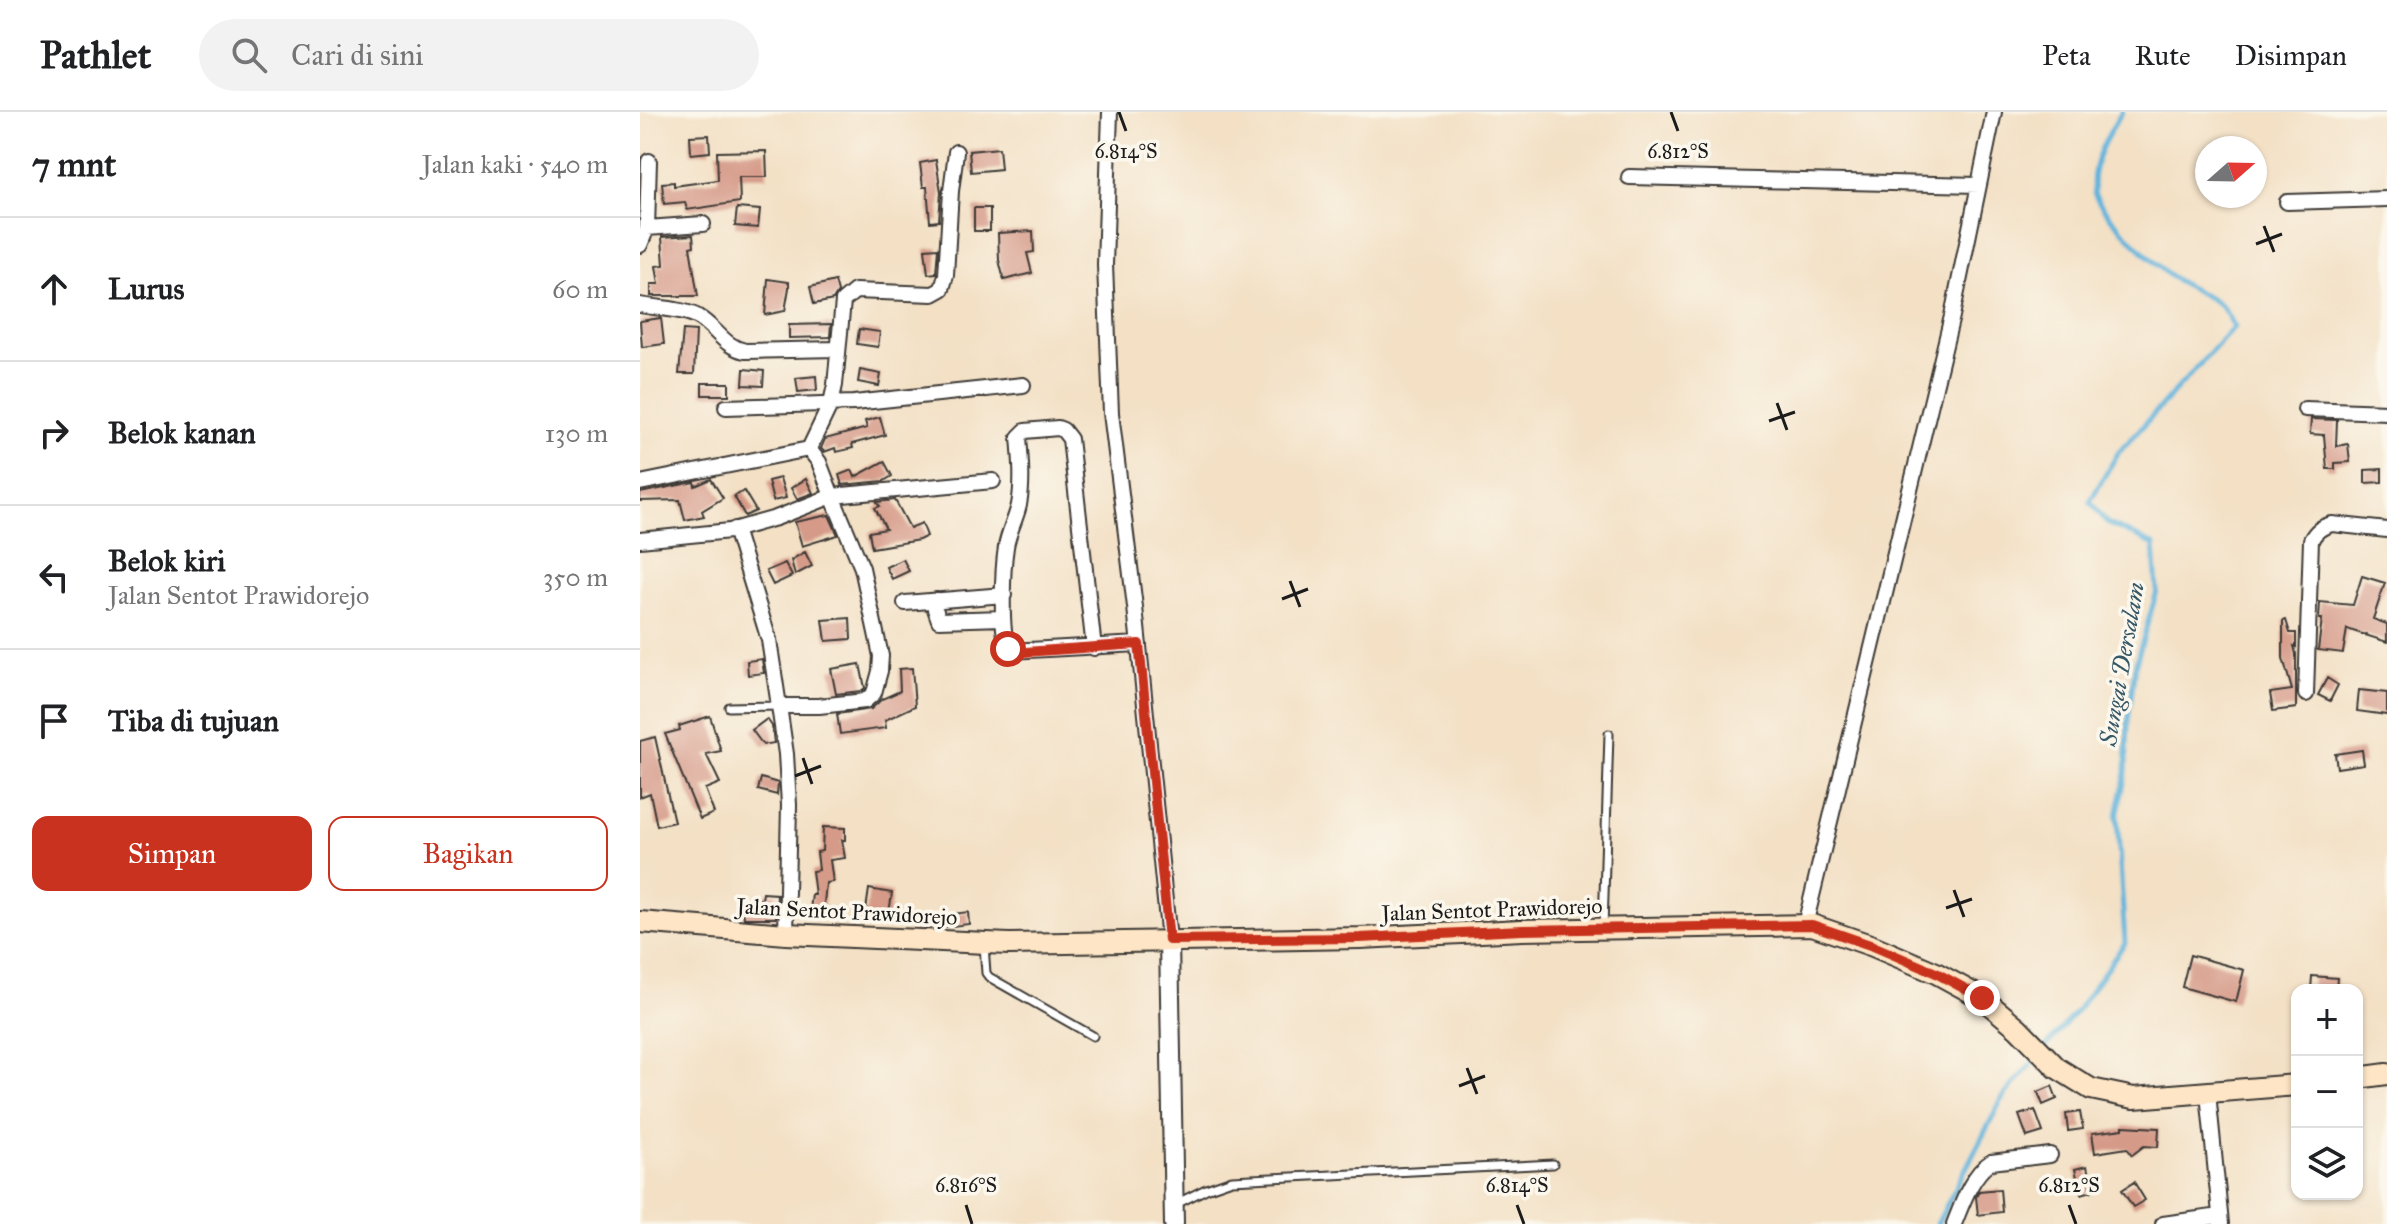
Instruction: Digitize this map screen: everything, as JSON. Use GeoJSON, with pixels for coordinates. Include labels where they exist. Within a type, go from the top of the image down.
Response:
{"type":"FeatureCollection","features":[{"type":"Feature","properties":{"kind":"main road","name":"Jalan Sentot Prawidorejo"},"geometry":{"type":"LineString","coordinates":[[640,922],[786,934],[984,943],[1360,938],[1603,928],[1805,925],[1838,932],[1936,973],[1982,998],[2018,1028],[2057,1068],[2091,1089],[2134,1098],[2291,1086]]}},
{"type":"Feature","properties":{"kind":"main road"},"geometry":{"type":"LineString","coordinates":[[2363,1076],[2386,1070]]}},
{"type":"Feature","properties":{"kind":"street"},"geometry":{"type":"LineString","coordinates":[[1110,112],[1105,265],[1111,413],[1139,644],[1169,940],[1174,1215]]}},
{"type":"Feature","properties":{"kind":"street"},"geometry":{"type":"LineString","coordinates":[[1805,925],[1952,316],[1994,112]]}},
{"type":"Feature","properties":{"kind":"street"},"geometry":{"type":"LineString","coordinates":[[809,449],[831,403],[843,301],[855,291],[933,294],[942,289],[946,275],[956,152]]}},
{"type":"Feature","properties":{"kind":"street"},"geometry":{"type":"LineString","coordinates":[[640,245],[647,228],[649,161]]}},
{"type":"Feature","properties":{"kind":"street"},"geometry":{"type":"LineString","coordinates":[[1629,177],[1979,185]]}},
{"type":"Feature","properties":{"kind":"street"},"geometry":{"type":"LineString","coordinates":[[2287,202],[2387,199]]}},
{"type":"Feature","properties":{"kind":"street"},"geometry":{"type":"LineString","coordinates":[[647,228],[703,224]]}},
{"type":"Feature","properties":{"kind":"street"},"geometry":{"type":"LineString","coordinates":[[640,305],[696,315],[734,349],[838,349]]}},
{"type":"Feature","properties":{"kind":"street"},"geometry":{"type":"LineString","coordinates":[[726,407],[907,399],[1023,385]]}},
{"type":"Feature","properties":{"kind":"street"},"geometry":{"type":"LineString","coordinates":[[2305,409],[2387,412]]}},
{"type":"Feature","properties":{"kind":"street"},"geometry":{"type":"LineString","coordinates":[[1094,648],[1070,439],[1063,430],[1025,431],[1019,437],[1022,471],[1019,505],[1006,547],[1003,618],[1005,641],[1010,651],[1094,648],[1139,644]]}},
{"type":"Feature","properties":{"kind":"street"},"geometry":{"type":"LineString","coordinates":[[640,483],[809,449]]}},
{"type":"Feature","properties":{"kind":"street"},"geometry":{"type":"LineString","coordinates":[[779,706],[865,701],[874,693],[881,656],[862,568],[819,462],[809,449]]}},
{"type":"Feature","properties":{"kind":"street"},"geometry":{"type":"LineString","coordinates":[[640,540],[735,529],[776,518],[832,496],[993,481]]}},
{"type":"Feature","properties":{"kind":"street"},"geometry":{"type":"LineString","coordinates":[[2306,694],[2311,540],[2315,532],[2332,524],[2387,530]]}},
{"type":"Feature","properties":{"kind":"street"},"geometry":{"type":"LineString","coordinates":[[735,529],[769,640],[786,754],[789,805],[786,934]]}},
{"type":"Feature","properties":{"kind":"street"},"geometry":{"type":"LineString","coordinates":[[905,603],[1004,595]]}},
{"type":"Feature","properties":{"kind":"street"},"geometry":{"type":"LineString","coordinates":[[936,600],[939,620],[1003,618]]}},
{"type":"Feature","properties":{"kind":"street"},"geometry":{"type":"LineString","coordinates":[[2163,1224],[2221,1220],[2208,1093]]}},
{"type":"Feature","properties":{"kind":"street"},"geometry":{"type":"LineString","coordinates":[[1954,1224],[1985,1166],[1991,1162],[2050,1155]]}},
{"type":"Feature","properties":{"kind":"lane"},"geometry":{"type":"LineString","coordinates":[[729,707],[779,706]]}},
{"type":"Feature","properties":{"kind":"lane"},"geometry":{"type":"LineString","coordinates":[[1603,928],[1609,734]]}},
{"type":"Feature","properties":{"kind":"lane"},"geometry":{"type":"LineString","coordinates":[[984,943],[989,977],[1093,1036]]}},
{"type":"Feature","properties":{"kind":"lane"},"geometry":{"type":"LineString","coordinates":[[1174,1215],[1206,1189],[1232,1180],[1553,1164]]}},
{"type":"Feature","properties":{"kind":"building"},"geometry":{"type":"Polygon","coordinates":[[[709,135],[710,152],[691,154],[690,136],[709,135]]]}},
{"type":"Feature","properties":{"kind":"building"},"geometry":{"type":"Polygon","coordinates":[[[999,148],[1001,169],[971,172],[969,151],[999,148]]]}},
{"type":"Feature","properties":{"kind":"building"},"geometry":{"type":"Polygon","coordinates":[[[766,151],[767,177],[739,177],[740,202],[687,210],[685,202],[664,204],[662,183],[674,182],[674,186],[718,180],[717,152],[766,151]]]}},
{"type":"Feature","properties":{"kind":"building"},"geometry":{"type":"Polygon","coordinates":[[[936,160],[941,192],[939,221],[930,222],[927,187],[923,187],[920,163],[936,160]]]}},
{"type":"Feature","properties":{"kind":"building"},"geometry":{"type":"Polygon","coordinates":[[[737,208],[760,210],[758,228],[735,226],[737,208]]]}},
{"type":"Feature","properties":{"kind":"building"},"geometry":{"type":"Polygon","coordinates":[[[974,208],[990,208],[990,231],[974,231],[974,208]]]}},
{"type":"Feature","properties":{"kind":"building"},"geometry":{"type":"Polygon","coordinates":[[[1033,231],[1034,252],[1027,253],[1032,273],[1004,280],[999,260],[998,233],[1033,231]]]}},
{"type":"Feature","properties":{"kind":"building"},"geometry":{"type":"Polygon","coordinates":[[[693,235],[694,246],[690,247],[698,296],[651,296],[651,284],[659,284],[656,266],[664,265],[662,237],[693,235]]]}},
{"type":"Feature","properties":{"kind":"building"},"geometry":{"type":"Polygon","coordinates":[[[938,248],[936,273],[928,274],[925,249],[938,248]]]}},
{"type":"Feature","properties":{"kind":"building"},"geometry":{"type":"Polygon","coordinates":[[[768,279],[789,282],[785,311],[765,315],[768,279]]]}},
{"type":"Feature","properties":{"kind":"building"},"geometry":{"type":"Polygon","coordinates":[[[835,281],[838,292],[833,300],[814,304],[810,287],[835,281]]]}},
{"type":"Feature","properties":{"kind":"building"},"geometry":{"type":"Polygon","coordinates":[[[661,318],[664,344],[642,347],[640,321],[661,318]]]}},
{"type":"Feature","properties":{"kind":"building"},"geometry":{"type":"Polygon","coordinates":[[[831,324],[830,337],[789,338],[789,325],[831,324]]]}},
{"type":"Feature","properties":{"kind":"building"},"geometry":{"type":"Polygon","coordinates":[[[859,329],[880,332],[878,347],[857,344],[859,329]]]}},
{"type":"Feature","properties":{"kind":"building"},"geometry":{"type":"Polygon","coordinates":[[[683,330],[696,331],[694,374],[679,374],[683,330]]]}},
{"type":"Feature","properties":{"kind":"building"},"geometry":{"type":"Polygon","coordinates":[[[744,369],[764,371],[763,386],[743,385],[744,369]]]}},
{"type":"Feature","properties":{"kind":"building"},"geometry":{"type":"Polygon","coordinates":[[[860,370],[881,374],[879,386],[858,382],[860,370]]]}},
{"type":"Feature","properties":{"kind":"building"},"geometry":{"type":"Polygon","coordinates":[[[816,376],[817,390],[798,392],[796,378],[816,376]]]}},
{"type":"Feature","properties":{"kind":"building"},"geometry":{"type":"Polygon","coordinates":[[[702,383],[729,383],[729,395],[702,395],[702,383]]]}},
{"type":"Feature","properties":{"kind":"building"},"geometry":{"type":"Polygon","coordinates":[[[880,417],[885,435],[836,452],[835,448],[824,452],[821,448],[825,439],[867,428],[865,421],[880,417]]]}},
{"type":"Feature","properties":{"kind":"building"},"geometry":{"type":"Polygon","coordinates":[[[2311,419],[2337,420],[2336,446],[2348,444],[2350,462],[2335,463],[2335,469],[2327,469],[2324,435],[2310,434],[2311,419]]]}},
{"type":"Feature","properties":{"kind":"building"},"geometry":{"type":"Polygon","coordinates":[[[884,461],[892,476],[884,481],[842,485],[839,475],[852,470],[855,477],[884,461]]]}},
{"type":"Feature","properties":{"kind":"building"},"geometry":{"type":"Polygon","coordinates":[[[2382,469],[2382,482],[2365,483],[2365,470],[2382,469]]]}},
{"type":"Feature","properties":{"kind":"building"},"geometry":{"type":"Polygon","coordinates":[[[780,478],[786,498],[773,501],[768,481],[780,478]]]}},
{"type":"Feature","properties":{"kind":"building"},"geometry":{"type":"Polygon","coordinates":[[[711,479],[723,498],[702,511],[704,516],[685,520],[680,500],[640,501],[640,493],[694,482],[695,486],[711,479]]]}},
{"type":"Feature","properties":{"kind":"building"},"geometry":{"type":"Polygon","coordinates":[[[806,479],[813,493],[797,499],[791,488],[806,479]]]}},
{"type":"Feature","properties":{"kind":"building"},"geometry":{"type":"Polygon","coordinates":[[[744,491],[756,511],[745,516],[734,496],[744,491]]]}},
{"type":"Feature","properties":{"kind":"building"},"geometry":{"type":"Polygon","coordinates":[[[895,500],[910,528],[922,523],[927,536],[872,548],[869,532],[886,529],[875,508],[880,506],[877,502],[895,500]]]}},
{"type":"Feature","properties":{"kind":"building"},"geometry":{"type":"Polygon","coordinates":[[[829,515],[838,535],[802,546],[795,522],[829,515]]]}},
{"type":"Feature","properties":{"kind":"building"},"geometry":{"type":"Polygon","coordinates":[[[805,552],[812,566],[795,575],[791,560],[805,552]]]}},
{"type":"Feature","properties":{"kind":"building"},"geometry":{"type":"Polygon","coordinates":[[[903,559],[909,571],[892,579],[886,567],[903,559]]]}},
{"type":"Feature","properties":{"kind":"building"},"geometry":{"type":"Polygon","coordinates":[[[785,563],[792,576],[773,585],[766,571],[785,563]]]}},
{"type":"Feature","properties":{"kind":"building"},"geometry":{"type":"Polygon","coordinates":[[[2362,576],[2385,583],[2373,619],[2387,624],[2387,642],[2347,629],[2343,653],[2318,650],[2322,619],[2319,619],[2320,602],[2353,605],[2362,576]]]}},
{"type":"Feature","properties":{"kind":"building"},"geometry":{"type":"Polygon","coordinates":[[[850,618],[851,639],[826,641],[823,620],[850,618]]]}},
{"type":"Feature","properties":{"kind":"building"},"geometry":{"type":"Polygon","coordinates":[[[2286,620],[2290,633],[2296,633],[2296,708],[2273,711],[2270,693],[2292,690],[2283,658],[2283,621],[2286,620]]]}},
{"type":"Feature","properties":{"kind":"building"},"geometry":{"type":"Polygon","coordinates":[[[762,659],[764,673],[748,675],[747,661],[762,659]]]}},
{"type":"Feature","properties":{"kind":"building"},"geometry":{"type":"Polygon","coordinates":[[[860,664],[865,688],[836,694],[831,669],[860,664]]]}},
{"type":"Feature","properties":{"kind":"building"},"geometry":{"type":"Polygon","coordinates":[[[912,668],[915,706],[885,720],[886,728],[840,734],[837,714],[871,709],[882,699],[900,691],[899,669],[912,668]]]}},
{"type":"Feature","properties":{"kind":"building"},"geometry":{"type":"Polygon","coordinates":[[[2327,678],[2338,685],[2330,701],[2318,695],[2327,678]]]}},
{"type":"Feature","properties":{"kind":"building"},"geometry":{"type":"Polygon","coordinates":[[[2359,690],[2387,693],[2387,715],[2357,711],[2359,690]]]}},
{"type":"Feature","properties":{"kind":"building"},"geometry":{"type":"Polygon","coordinates":[[[710,716],[721,751],[706,754],[720,783],[705,789],[714,813],[700,819],[665,734],[710,716]]]}},
{"type":"Feature","properties":{"kind":"building"},"geometry":{"type":"Polygon","coordinates":[[[767,719],[772,726],[774,743],[763,745],[752,730],[767,719]]]}},
{"type":"Feature","properties":{"kind":"building"},"geometry":{"type":"Polygon","coordinates":[[[655,737],[674,822],[657,826],[650,793],[640,797],[640,741],[655,737]]]}},
{"type":"Feature","properties":{"kind":"building"},"geometry":{"type":"Polygon","coordinates":[[[2362,750],[2364,764],[2337,768],[2335,754],[2362,750]]]}},
{"type":"Feature","properties":{"kind":"building"},"geometry":{"type":"Polygon","coordinates":[[[761,778],[778,783],[777,795],[758,790],[761,778]]]}},
{"type":"Feature","properties":{"kind":"building"},"geometry":{"type":"Polygon","coordinates":[[[823,827],[845,828],[845,840],[842,840],[845,858],[830,860],[833,882],[826,883],[823,914],[818,914],[817,910],[810,909],[812,895],[815,895],[812,871],[819,870],[817,852],[822,851],[823,827]]]}},
{"type":"Feature","properties":{"kind":"building"},"geometry":{"type":"Polygon","coordinates":[[[869,889],[892,893],[888,920],[865,917],[869,889]]]}},
{"type":"Feature","properties":{"kind":"building"},"geometry":{"type":"Polygon","coordinates":[[[763,893],[777,894],[776,918],[744,918],[742,902],[762,899],[763,893]]]}},
{"type":"Feature","properties":{"kind":"building"},"geometry":{"type":"Polygon","coordinates":[[[968,912],[969,924],[945,927],[944,915],[968,912]]]}},
{"type":"Feature","properties":{"kind":"building"},"geometry":{"type":"Polygon","coordinates":[[[2190,955],[2244,970],[2236,1002],[2182,987],[2190,955]]]}},
{"type":"Feature","properties":{"kind":"building"},"geometry":{"type":"Polygon","coordinates":[[[2312,976],[2337,978],[2336,984],[2311,984],[2312,976]]]}},
{"type":"Feature","properties":{"kind":"building"},"geometry":{"type":"Polygon","coordinates":[[[2052,1086],[2057,1099],[2043,1105],[2038,1092],[2052,1086]]]}},
{"type":"Feature","properties":{"kind":"building"},"geometry":{"type":"Polygon","coordinates":[[[2035,1110],[2043,1132],[2027,1137],[2019,1115],[2035,1110]]]}},
{"type":"Feature","properties":{"kind":"building"},"geometry":{"type":"Polygon","coordinates":[[[2080,1112],[2083,1129],[2068,1131],[2066,1114],[2080,1112]]]}},
{"type":"Feature","properties":{"kind":"building"},"geometry":{"type":"Polygon","coordinates":[[[2123,1126],[2159,1128],[2158,1147],[2144,1146],[2132,1155],[2127,1148],[2095,1153],[2092,1133],[2123,1129],[2123,1126]]]}},
{"type":"Feature","properties":{"kind":"building"},"geometry":{"type":"Polygon","coordinates":[[[2087,1166],[2092,1191],[2081,1194],[2075,1169],[2087,1166]]]}},
{"type":"Feature","properties":{"kind":"building"},"geometry":{"type":"Polygon","coordinates":[[[2134,1182],[2145,1200],[2133,1207],[2122,1190],[2134,1182]]]}},
{"type":"Feature","properties":{"kind":"building"},"geometry":{"type":"Polygon","coordinates":[[[2000,1189],[2002,1212],[1978,1215],[1976,1197],[1979,1191],[2000,1189]]]}},
{"type":"Feature","properties":{"kind":"waterway","name":"Sungai Dersalam"},"geometry":{"type":"LineString","coordinates":[[2044,1049],[2075,1013],[2125,943],[2117,816],[2126,773],[2135,666],[2157,591],[2154,545],[2107,523],[2090,501],[2118,453],[2234,327],[2221,306],[2173,278],[2154,262],[2098,200],[2094,192],[2094,171],[2106,140],[2122,112]]}},
{"type":"Feature","properties":{"kind":"waterway","name":"Sungai Dersalam"},"geometry":{"type":"LineString","coordinates":[[1937,1224],[2003,1097],[2038,1056]]}},
{"type":"Feature","properties":{"kind":"route"},"geometry":{"type":"LineString","coordinates":[[1008,649],[1025,652],[1139,644],[1169,940],[1360,938],[1522,930],[1812,925],[1838,932],[1936,973],[1982,998]]}}]}
